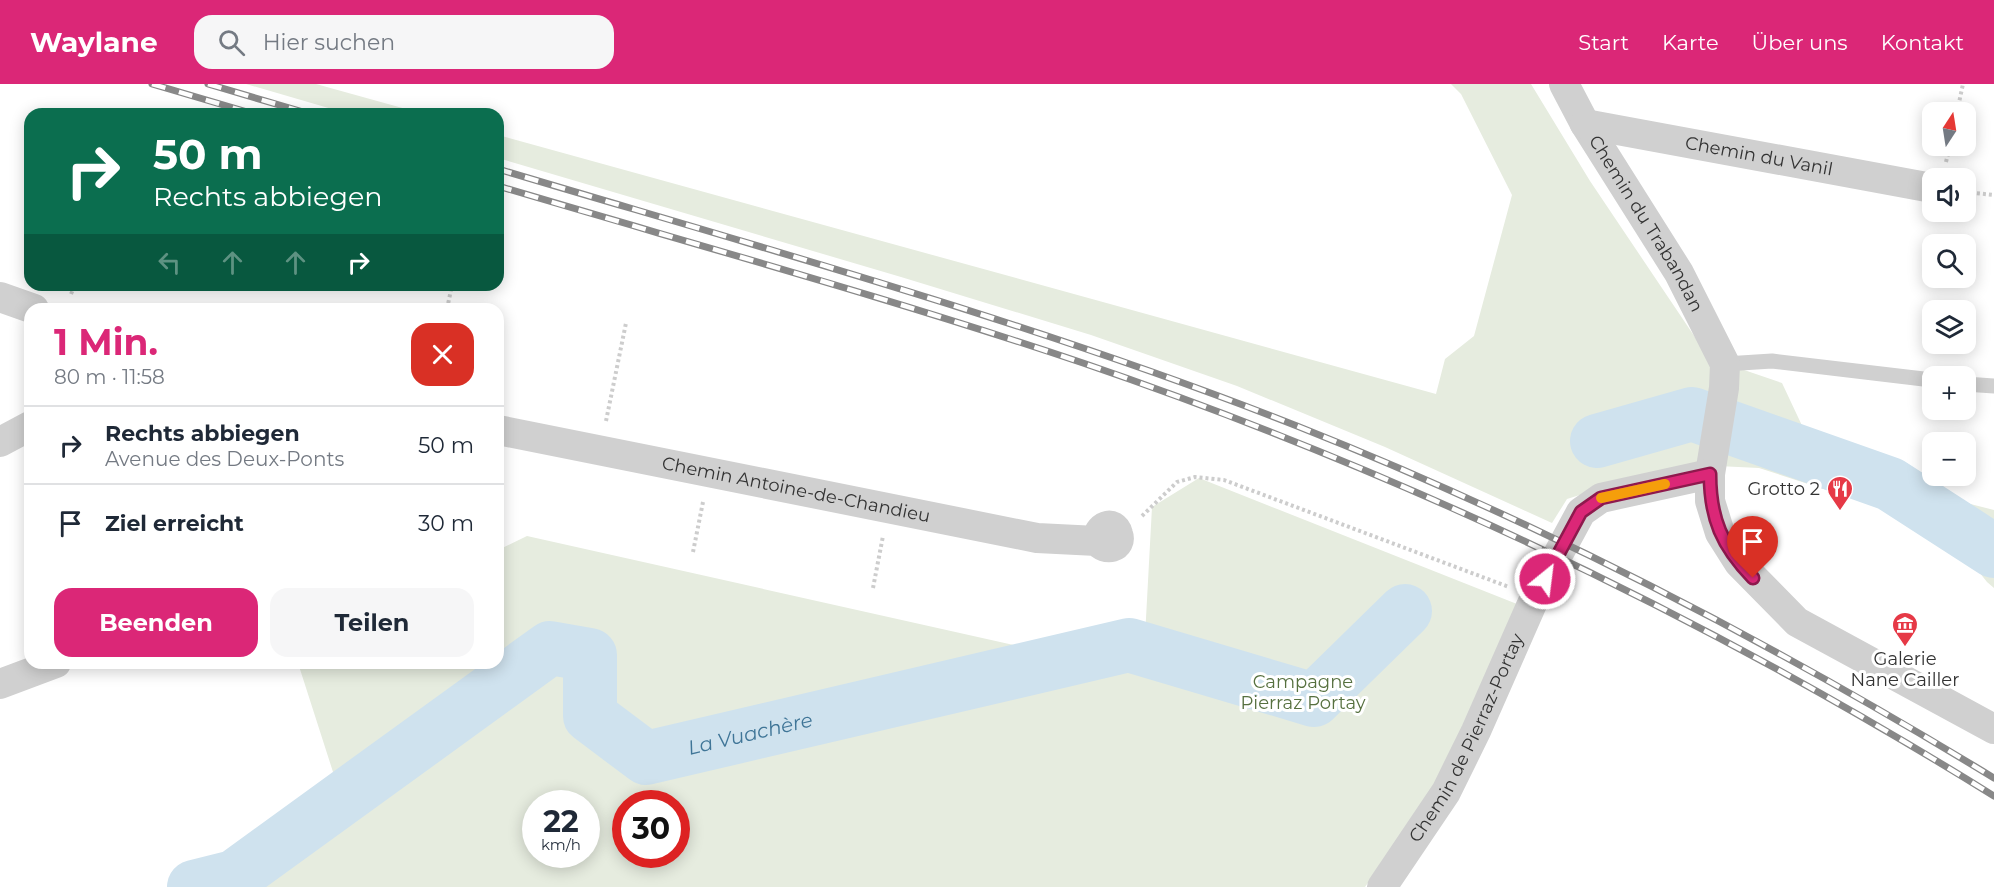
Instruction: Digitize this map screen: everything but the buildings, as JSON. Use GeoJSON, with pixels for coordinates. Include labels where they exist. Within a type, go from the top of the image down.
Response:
{"type":"FeatureCollection","features":[{"type":"Feature","properties":{"kind":"street","name":"Chemin du Trabandan"},"geometry":{"type":"LineString","coordinates":[[1564,84],[1585,124],[1679,273],[1725,364]]}},
{"type":"Feature","properties":{"kind":"street","name":"Chemin du Vanil"},"geometry":{"type":"LineString","coordinates":[[1585,124],[1922,186]]}},
{"type":"Feature","properties":{"kind":"street"},"geometry":{"type":"LineString","coordinates":[[0,297],[24,305]]}},
{"type":"Feature","properties":{"kind":"street"},"geometry":{"type":"LineString","coordinates":[[1725,364],[1724,388],[1710,474],[1710,501],[1720,533],[1739,563],[1797,622],[1994,729]]}},
{"type":"Feature","properties":{"kind":"street"},"geometry":{"type":"LineString","coordinates":[[0,442],[24,429]]}},
{"type":"Feature","properties":{"kind":"street","name":"Chemin Antoine-de-Chandieu"},"geometry":{"type":"LineString","coordinates":[[504,431],[1037,538],[1108,537]]}},
{"type":"Feature","properties":{"kind":"street","name":"Chemin de Pierraz-Portay"},"geometry":{"type":"LineString","coordinates":[[1382,887],[1446,792],[1476,731],[1535,597],[1581,512],[1601,498],[1710,474]]}},
{"type":"Feature","properties":{"kind":"street"},"geometry":{"type":"LineString","coordinates":[[0,684],[40,669]]}},
{"type":"Feature","properties":{"kind":"lane"},"geometry":{"type":"LineString","coordinates":[[1725,364],[1772,361],[1922,379]]}},
{"type":"Feature","properties":{"kind":"lane"},"geometry":{"type":"LineString","coordinates":[[1976,385],[1994,386]]}},
{"type":"Feature","properties":{"kind":"path"},"geometry":{"type":"LineString","coordinates":[[1959,102],[1963,84]]}},
{"type":"Feature","properties":{"kind":"path"},"geometry":{"type":"LineString","coordinates":[[1976,193],[1994,195]]}},
{"type":"Feature","properties":{"kind":"path"},"geometry":{"type":"LineString","coordinates":[[600,451],[626,324]]}},
{"type":"Feature","properties":{"kind":"path"},"geometry":{"type":"LineString","coordinates":[[1108,537],[1135,524],[1177,483],[1195,477],[1224,480],[1535,597]]}},
{"type":"Feature","properties":{"kind":"path"},"geometry":{"type":"LineString","coordinates":[[693,552],[703,500]]}},
{"type":"Feature","properties":{"kind":"path"},"geometry":{"type":"LineString","coordinates":[[873,588],[883,535]]}},
{"type":"Feature","properties":{"kind":"green space"},"geometry":{"type":"Polygon","coordinates":[[[246,84],[316,84],[402,108],[328,108],[246,84]]]}},
{"type":"Feature","properties":{"kind":"green space"},"geometry":{"type":"Polygon","coordinates":[[[1451,84],[1531,84],[1590,181],[1709,358],[1782,383],[1821,466],[1994,510],[1994,588],[1944,528],[1759,468],[1697,465],[1618,483],[1567,499],[1552,523],[1385,447],[1237,386],[1091,335],[504,160],[504,137],[1436,394],[1445,359],[1474,336],[1512,195],[1461,94],[1451,84]]]}},
{"type":"Feature","properties":{"kind":"green space","name":"Campagne Pierraz Portay"},"geometry":{"type":"Polygon","coordinates":[[[1199,478],[1517,604],[1437,786],[1365,887],[213,887],[233,882],[342,800],[300,669],[504,669],[504,547],[527,536],[1143,674],[1152,507],[1199,478]]]}},
{"type":"Feature","properties":{"kind":"waterway","name":"La Vuachère"},"geometry":{"type":"LineString","coordinates":[[1597,441],[1692,414],[1890,484],[1994,551]]}},
{"type":"Feature","properties":{"kind":"waterway","name":"La Vuachère"},"geometry":{"type":"LineString","coordinates":[[194,887],[234,877],[550,648],[590,655],[590,716],[646,758],[1129,645],[1314,700],[1405,611]]}},
{"type":"Feature","properties":{"kind":"railway"},"geometry":{"type":"LineString","coordinates":[[152,84],[234,108]]}},
{"type":"Feature","properties":{"kind":"railway"},"geometry":{"type":"LineString","coordinates":[[208,84],[290,108]]}},
{"type":"Feature","properties":{"kind":"railway"},"geometry":{"type":"LineString","coordinates":[[504,171],[800,258],[1000,321],[1100,354],[1297,426],[1477,502],[1653,587],[1825,679],[1994,778]]}},
{"type":"Feature","properties":{"kind":"railway"},"geometry":{"type":"LineString","coordinates":[[504,188],[1010,339],[1202,406],[1320,452],[1436,501],[1664,610],[1776,669],[1994,796]]}},
{"type":"Feature","properties":{"kind":"slow traffic"},"geometry":{"type":"LineString","coordinates":[[1601,498],[1665,484]]}},
{"type":"Feature","properties":{"kind":"place","name":"Grotto 2"},"geometry":{"type":"Point","coordinates":[1840,512]}},
{"type":"Feature","properties":{"kind":"place","name":"Galerie Nane Cailler"},"geometry":{"type":"Point","coordinates":[1905,648]}},
{"type":"Feature","properties":{"kind":"route"},"geometry":{"type":"LineString","coordinates":[[1545,579],[1581,512],[1601,498],[1710,474],[1710,501],[1720,533],[1739,563],[1753,578]]}}]}
